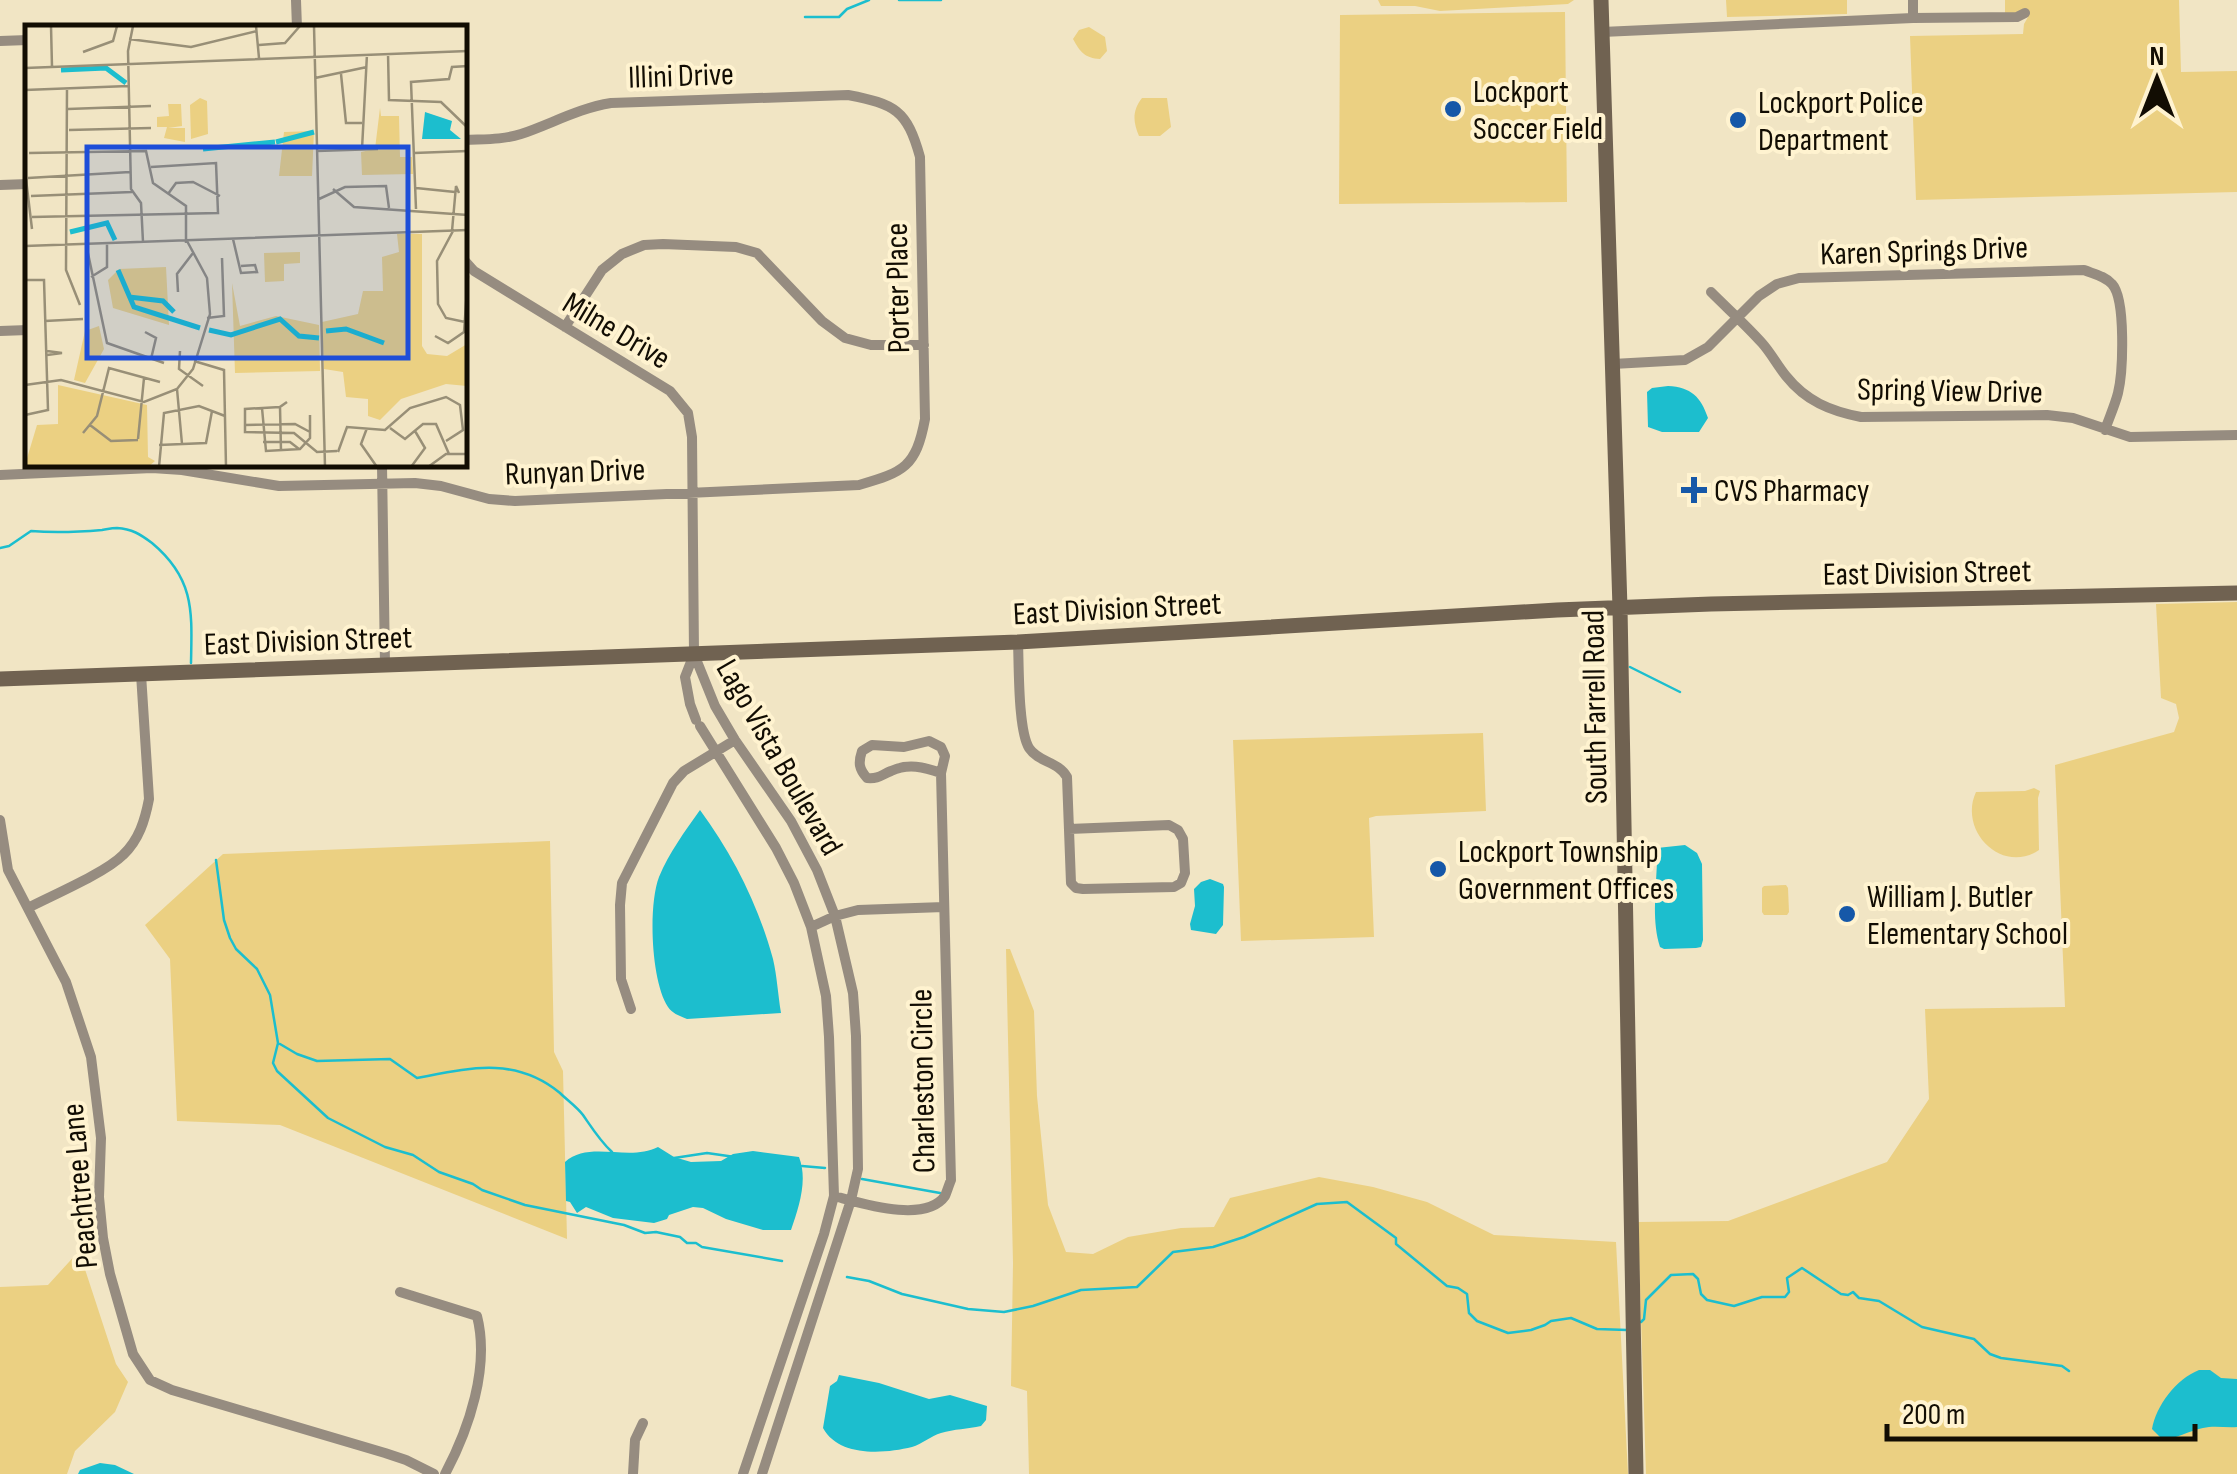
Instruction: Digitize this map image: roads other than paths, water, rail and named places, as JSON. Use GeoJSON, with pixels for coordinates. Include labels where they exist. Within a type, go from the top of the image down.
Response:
{"type":"FeatureCollection","features":[{"type":"Feature","properties":{"kind":"street","name":"South Farrell Road"},"geometry":{"type":"LineString","coordinates":[[1602,0],[1620,608],[1636,1474]]}},
{"type":"Feature","properties":{"kind":"street"},"geometry":{"type":"LineString","coordinates":[[1913,0],[1914,18]]}},
{"type":"Feature","properties":{"kind":"street"},"geometry":{"type":"LineString","coordinates":[[1602,32],[2025,13]]}},
{"type":"Feature","properties":{"kind":"street"},"geometry":{"type":"LineString","coordinates":[[0,41],[25,40]]}},
{"type":"Feature","properties":{"kind":"street","name":"Illini Drive"},"geometry":{"type":"LineString","coordinates":[[468,140],[520,134],[590,106],[611,103],[848,94],[880,101],[900,113]]}},
{"type":"Feature","properties":{"kind":"street","name":"Porter Place"},"geometry":{"type":"LineString","coordinates":[[900,113],[913,131],[920,157],[925,419],[920,446],[909,463]]}},
{"type":"Feature","properties":{"kind":"street"},"geometry":{"type":"LineString","coordinates":[[0,186],[25,184]]}},
{"type":"Feature","properties":{"kind":"street"},"geometry":{"type":"LineString","coordinates":[[565,328],[602,270],[622,254],[644,245],[681,244],[736,247],[758,253],[822,321],[845,338],[871,345],[924,344]]}},
{"type":"Feature","properties":{"kind":"street","name":"Milne Drive"},"geometry":{"type":"LineString","coordinates":[[468,265],[670,392],[688,414],[694,491],[694,654]]}},
{"type":"Feature","properties":{"kind":"street","name":"Karen Springs Drive"},"geometry":{"type":"LineString","coordinates":[[1612,364],[1685,360],[1708,347],[1759,296],[1776,284],[1799,278],[2084,270],[2102,276],[2120,298],[2122,373],[2105,430]]}},
{"type":"Feature","properties":{"kind":"street","name":"Spring View Drive"},"geometry":{"type":"LineString","coordinates":[[1711,292],[1764,345],[1800,392],[1837,413],[1861,418],[2047,415],[2073,418],[2130,437],[2237,435]]}},
{"type":"Feature","properties":{"kind":"street"},"geometry":{"type":"LineString","coordinates":[[0,331],[25,330]]}},
{"type":"Feature","properties":{"kind":"street","name":"Runyan Drive"},"geometry":{"type":"LineString","coordinates":[[0,475],[152,468],[279,486],[414,483],[514,501],[859,485],[888,477],[909,463]]}},
{"type":"Feature","properties":{"kind":"street"},"geometry":{"type":"LineString","coordinates":[[382,468],[385,665]]}},
{"type":"Feature","properties":{"kind":"street","name":"East Division Street"},"geometry":{"type":"LineString","coordinates":[[0,679],[1018,642],[1620,608],[2237,594]]}},
{"type":"Feature","properties":{"kind":"street"},"geometry":{"type":"LineString","coordinates":[[1018,642],[1027,745],[1036,756],[1061,766],[1066,777],[1071,883],[1076,888],[1174,887],[1181,883],[1185,873],[1183,838],[1169,825],[1069,829]]}},
{"type":"Feature","properties":{"kind":"street","name":"Lago Vista Boulevard"},"geometry":{"type":"LineString","coordinates":[[694,654],[735,740],[791,821],[817,870],[835,916],[853,993],[858,1168],[762,1474]]}},
{"type":"Feature","properties":{"kind":"street","name":"Lago Vista Boulevard"},"geometry":{"type":"LineString","coordinates":[[694,654],[685,676],[698,723],[794,883],[811,927],[826,996],[834,1196],[744,1474]]}},
{"type":"Feature","properties":{"kind":"street"},"geometry":{"type":"LineString","coordinates":[[28,908],[122,856],[137,836],[149,799],[141,674]]}},
{"type":"Feature","properties":{"kind":"street"},"geometry":{"type":"LineString","coordinates":[[689,697],[710,692]]}},
{"type":"Feature","properties":{"kind":"street"},"geometry":{"type":"LineString","coordinates":[[632,1009],[621,979],[622,883],[673,783],[684,770],[735,740]]}},
{"type":"Feature","properties":{"kind":"street"},"geometry":{"type":"LineString","coordinates":[[811,927],[858,910],[944,908],[941,773],[945,756],[941,747],[929,741],[904,747],[872,745],[862,751],[859,761],[867,778],[877,779],[895,768],[911,766],[941,773]]}},
{"type":"Feature","properties":{"kind":"street","name":"Peachtree Lane"},"geometry":{"type":"LineString","coordinates":[[0,820],[8,870],[66,982],[91,1057],[101,1138],[99,1197],[103,1238],[132,1354],[140,1368],[150,1380],[172,1390],[406,1460],[434,1474]]}},
{"type":"Feature","properties":{"kind":"street","name":"Charleston Circle"},"geometry":{"type":"LineString","coordinates":[[834,1196],[891,1209],[920,1209],[946,1196],[951,1180],[944,908]]}},
{"type":"Feature","properties":{"kind":"street"},"geometry":{"type":"LineString","coordinates":[[400,1292],[476,1316],[480,1330],[472,1412],[446,1474]]}},
{"type":"Feature","properties":{"kind":"street"},"geometry":{"type":"LineString","coordinates":[[633,1474],[635,1440],[644,1423]]}},
{"type":"Feature","properties":{"kind":"water"},"geometry":{"type":"Polygon","coordinates":[[[1668,386],[1689,391],[1702,404],[1708,418],[1699,432],[1662,432],[1648,427],[1647,392],[1668,386]]]}},
{"type":"Feature","properties":{"kind":"water"},"geometry":{"type":"Polygon","coordinates":[[[700,810],[734,862],[760,919],[773,959],[781,1013],[687,1019],[670,1009],[662,995],[653,943],[656,890],[668,859],[700,810]]]}},
{"type":"Feature","properties":{"kind":"water"},"geometry":{"type":"Polygon","coordinates":[[[1685,845],[1697,853],[1702,864],[1703,940],[1701,947],[1664,949],[1660,947],[1655,923],[1657,848],[1685,845]]]}},
{"type":"Feature","properties":{"kind":"water"},"geometry":{"type":"Polygon","coordinates":[[[1210,879],[1224,887],[1223,925],[1216,934],[1191,930],[1190,924],[1194,889],[1210,879]]]}},
{"type":"Feature","properties":{"kind":"water"},"geometry":{"type":"Polygon","coordinates":[[[658,1147],[691,1162],[721,1161],[733,1154],[753,1151],[799,1157],[803,1184],[791,1230],[763,1230],[693,1207],[654,1223],[613,1218],[586,1207],[577,1213],[566,1201],[565,1162],[575,1156],[586,1152],[635,1153],[658,1147]]]}},
{"type":"Feature","properties":{"kind":"water"},"geometry":{"type":"Polygon","coordinates":[[[2199,1370],[2237,1379],[2237,1427],[2207,1427],[2163,1440],[2152,1429],[2158,1411],[2175,1387],[2199,1370]]]}},
{"type":"Feature","properties":{"kind":"water"},"geometry":{"type":"Polygon","coordinates":[[[839,1375],[929,1399],[950,1395],[987,1406],[986,1420],[981,1426],[941,1433],[912,1447],[875,1452],[851,1449],[823,1428],[830,1386],[839,1375]]]}},
{"type":"Feature","properties":{"kind":"water"},"geometry":{"type":"Polygon","coordinates":[[[100,1463],[115,1465],[134,1474],[78,1474],[100,1463]]]}},
{"type":"Feature","properties":{"kind":"waterway"},"geometry":{"type":"LineString","coordinates":[[805,17],[839,17],[847,9],[869,0]]}},
{"type":"Feature","properties":{"kind":"waterway"},"geometry":{"type":"LineString","coordinates":[[899,0],[941,0]]}},
{"type":"Feature","properties":{"kind":"waterway"},"geometry":{"type":"LineString","coordinates":[[0,548],[31,531],[117,528],[140,535],[166,556],[184,583],[190,612],[191,663]]}},
{"type":"Feature","properties":{"kind":"waterway"},"geometry":{"type":"LineString","coordinates":[[1630,667],[1680,692]]}},
{"type":"Feature","properties":{"kind":"waterway"},"geometry":{"type":"LineString","coordinates":[[216,860],[230,938],[257,969],[270,995],[278,1043],[273,1063],[328,1118],[385,1147],[413,1155],[439,1172],[525,1205],[624,1225],[645,1233],[680,1237],[702,1247],[782,1261]]}},
{"type":"Feature","properties":{"kind":"waterway"},"geometry":{"type":"LineString","coordinates":[[280,1044],[317,1061],[390,1059],[417,1078],[491,1068],[526,1074],[543,1081],[575,1106],[612,1152]]}},
{"type":"Feature","properties":{"kind":"waterway"},"geometry":{"type":"LineString","coordinates":[[674,1158],[707,1153],[735,1157]]}},
{"type":"Feature","properties":{"kind":"waterway"},"geometry":{"type":"LineString","coordinates":[[802,1166],[825,1168]]}},
{"type":"Feature","properties":{"kind":"waterway"},"geometry":{"type":"LineString","coordinates":[[862,1179],[940,1193]]}},
{"type":"Feature","properties":{"kind":"waterway"},"geometry":{"type":"LineString","coordinates":[[847,1277],[968,1309],[1004,1312],[1081,1290],[1137,1287],[1173,1252],[1213,1247],[1244,1237],[1317,1204],[1347,1202],[1396,1238],[1396,1244],[1447,1286],[1467,1294],[1469,1313],[1477,1321],[1508,1333],[1571,1318],[1597,1329],[1627,1330]]}},
{"type":"Feature","properties":{"kind":"waterway"},"geometry":{"type":"LineString","coordinates":[[1641,1322],[1646,1300],[1671,1275],[1693,1274],[1707,1300],[1734,1306],[1762,1297],[1785,1297],[1789,1292],[1787,1278],[1802,1268],[1841,1294],[1853,1292],[1859,1298],[1879,1301],[1922,1327],[1974,1339],[1990,1354],[2062,1366],[2069,1371]]}},
{"type":"Feature","properties":{"kind":"place","name":"Lockport Soccer Field"},"geometry":{"type":"Point","coordinates":[1453,109]}},
{"type":"Feature","properties":{"kind":"place","name":"Lockport Police Department"},"geometry":{"type":"Point","coordinates":[1738,120]}},
{"type":"Feature","properties":{"kind":"place","name":"CVS Pharmacy"},"geometry":{"type":"Point","coordinates":[1694,490]}},
{"type":"Feature","properties":{"kind":"place","name":"Lockport Township Government Offices"},"geometry":{"type":"Point","coordinates":[1438,869]}},
{"type":"Feature","properties":{"kind":"place","name":"William J. Butler Elementary School"},"geometry":{"type":"Point","coordinates":[1847,914]}}]}
